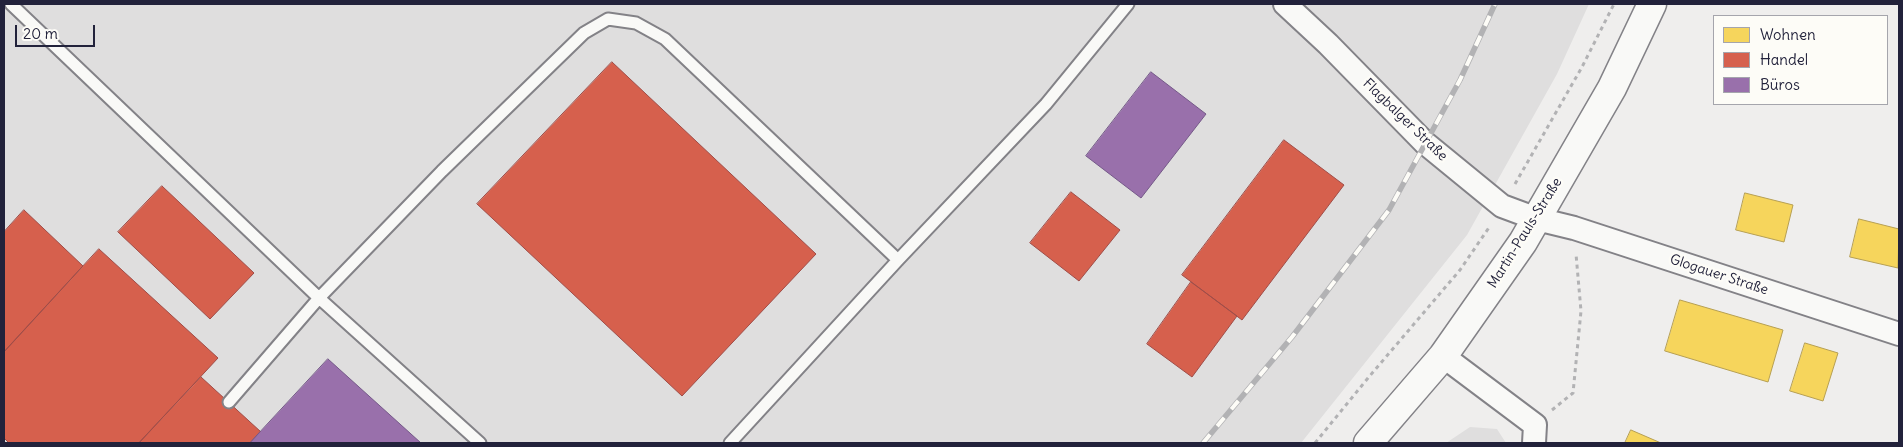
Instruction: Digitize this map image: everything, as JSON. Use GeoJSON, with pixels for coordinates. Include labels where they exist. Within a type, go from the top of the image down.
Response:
{"type":"FeatureCollection","features":[{"type":"Feature","properties":{"kind":"street","name":"Flagbalger Straße"},"geometry":{"type":"LineString","coordinates":[[1285,4],[1425,143],[1502,206],[1537,218]]}},
{"type":"Feature","properties":{"kind":"street","name":"Martin-Pauls-Straße"},"geometry":{"type":"LineString","coordinates":[[1368,443],[1443,356],[1523,242],[1612,88],[1652,4]]}},
{"type":"Feature","properties":{"kind":"street","name":"Glogauer Straße"},"geometry":{"type":"LineString","coordinates":[[1537,218],[1574,228],[1899,334]]}},
{"type":"Feature","properties":{"kind":"street"},"geometry":{"type":"LineString","coordinates":[[1443,356],[1534,434]]}},
{"type":"Feature","properties":{"kind":"lane"},"geometry":{"type":"LineString","coordinates":[[11,4],[319,298],[480,443]]}},
{"type":"Feature","properties":{"kind":"lane"},"geometry":{"type":"LineString","coordinates":[[730,443],[898,260],[1046,104],[1128,4]]}},
{"type":"Feature","properties":{"kind":"lane"},"geometry":{"type":"LineString","coordinates":[[229,402],[319,298],[477,136],[584,33],[608,19],[636,22],[665,39],[898,260]]}},
{"type":"Feature","properties":{"kind":"path"},"geometry":{"type":"LineString","coordinates":[[1315,443],[1460,270],[1502,206],[1582,68],[1614,4]]}},
{"type":"Feature","properties":{"kind":"path"},"geometry":{"type":"LineString","coordinates":[[1534,434],[1573,393],[1580,311],[1574,228]]}},
{"type":"Feature","properties":{"kind":"shaded area"},"geometry":{"type":"Polygon","coordinates":[[[4,4],[1589,4],[1557,74],[1467,235],[1301,443],[4,443],[4,4]]]}},
{"type":"Feature","properties":{"kind":"shaded area"},"geometry":{"type":"Polygon","coordinates":[[[1470,427],[1497,429],[1506,443],[1446,443],[1470,427]]]}},
{"type":"Feature","properties":{"kind":"building: Wohnen"},"geometry":{"type":"Polygon","coordinates":[[[1745,193],[1793,205],[1784,242],[1736,230],[1745,193]]]}},
{"type":"Feature","properties":{"kind":"building: Wohnen"},"geometry":{"type":"Polygon","coordinates":[[[1859,219],[1899,229],[1898,268],[1850,257],[1859,219]]]}},
{"type":"Feature","properties":{"kind":"building: Wohnen"},"geometry":{"type":"Polygon","coordinates":[[[1680,300],[1783,330],[1768,382],[1665,351],[1680,300]]]}},
{"type":"Feature","properties":{"kind":"building: Wohnen"},"geometry":{"type":"Polygon","coordinates":[[[1805,343],[1838,353],[1823,401],[1790,391],[1805,343]]]}},
{"type":"Feature","properties":{"kind":"building: Wohnen"},"geometry":{"type":"Polygon","coordinates":[[[1631,430],[1661,443],[1625,443],[1631,430]]]}},
{"type":"Feature","properties":{"kind":"building: Handel"},"geometry":{"type":"Polygon","coordinates":[[[612,62],[816,254],[682,396],[477,204],[612,62]]]}},
{"type":"Feature","properties":{"kind":"building: Handel"},"geometry":{"type":"Polygon","coordinates":[[[1284,140],[1344,185],[1242,320],[1182,275],[1284,140]]]}},
{"type":"Feature","properties":{"kind":"building: Handel"},"geometry":{"type":"Polygon","coordinates":[[[162,186],[254,273],[210,319],[118,232],[162,186]]]}},
{"type":"Feature","properties":{"kind":"building: Handel"},"geometry":{"type":"Polygon","coordinates":[[[1071,192],[1120,230],[1079,281],[1030,243],[1071,192]]]}},
{"type":"Feature","properties":{"kind":"building: Handel"},"geometry":{"type":"Polygon","coordinates":[[[24,210],[83,266],[4,352],[4,232],[24,210]]]}},
{"type":"Feature","properties":{"kind":"building: Handel"},"geometry":{"type":"Polygon","coordinates":[[[99,249],[218,358],[139,443],[9,443],[4,438],[4,352],[99,249]]]}},
{"type":"Feature","properties":{"kind":"building: Handel"},"geometry":{"type":"Polygon","coordinates":[[[1191,282],[1237,316],[1192,377],[1147,344],[1191,282]]]}},
{"type":"Feature","properties":{"kind":"building: Handel"},"geometry":{"type":"Polygon","coordinates":[[[201,377],[261,432],[250,443],[139,443],[201,377]]]}},
{"type":"Feature","properties":{"kind":"building: Büros"},"geometry":{"type":"Polygon","coordinates":[[[1151,72],[1206,114],[1141,198],[1086,156],[1151,72]]]}},
{"type":"Feature","properties":{"kind":"building: Büros"},"geometry":{"type":"Polygon","coordinates":[[[328,359],[421,443],[250,443],[328,359]]]}},
{"type":"Feature","properties":{"kind":"railway"},"geometry":{"type":"LineString","coordinates":[[1203,443],[1292,337],[1389,210],[1460,80],[1495,4]]}}]}
